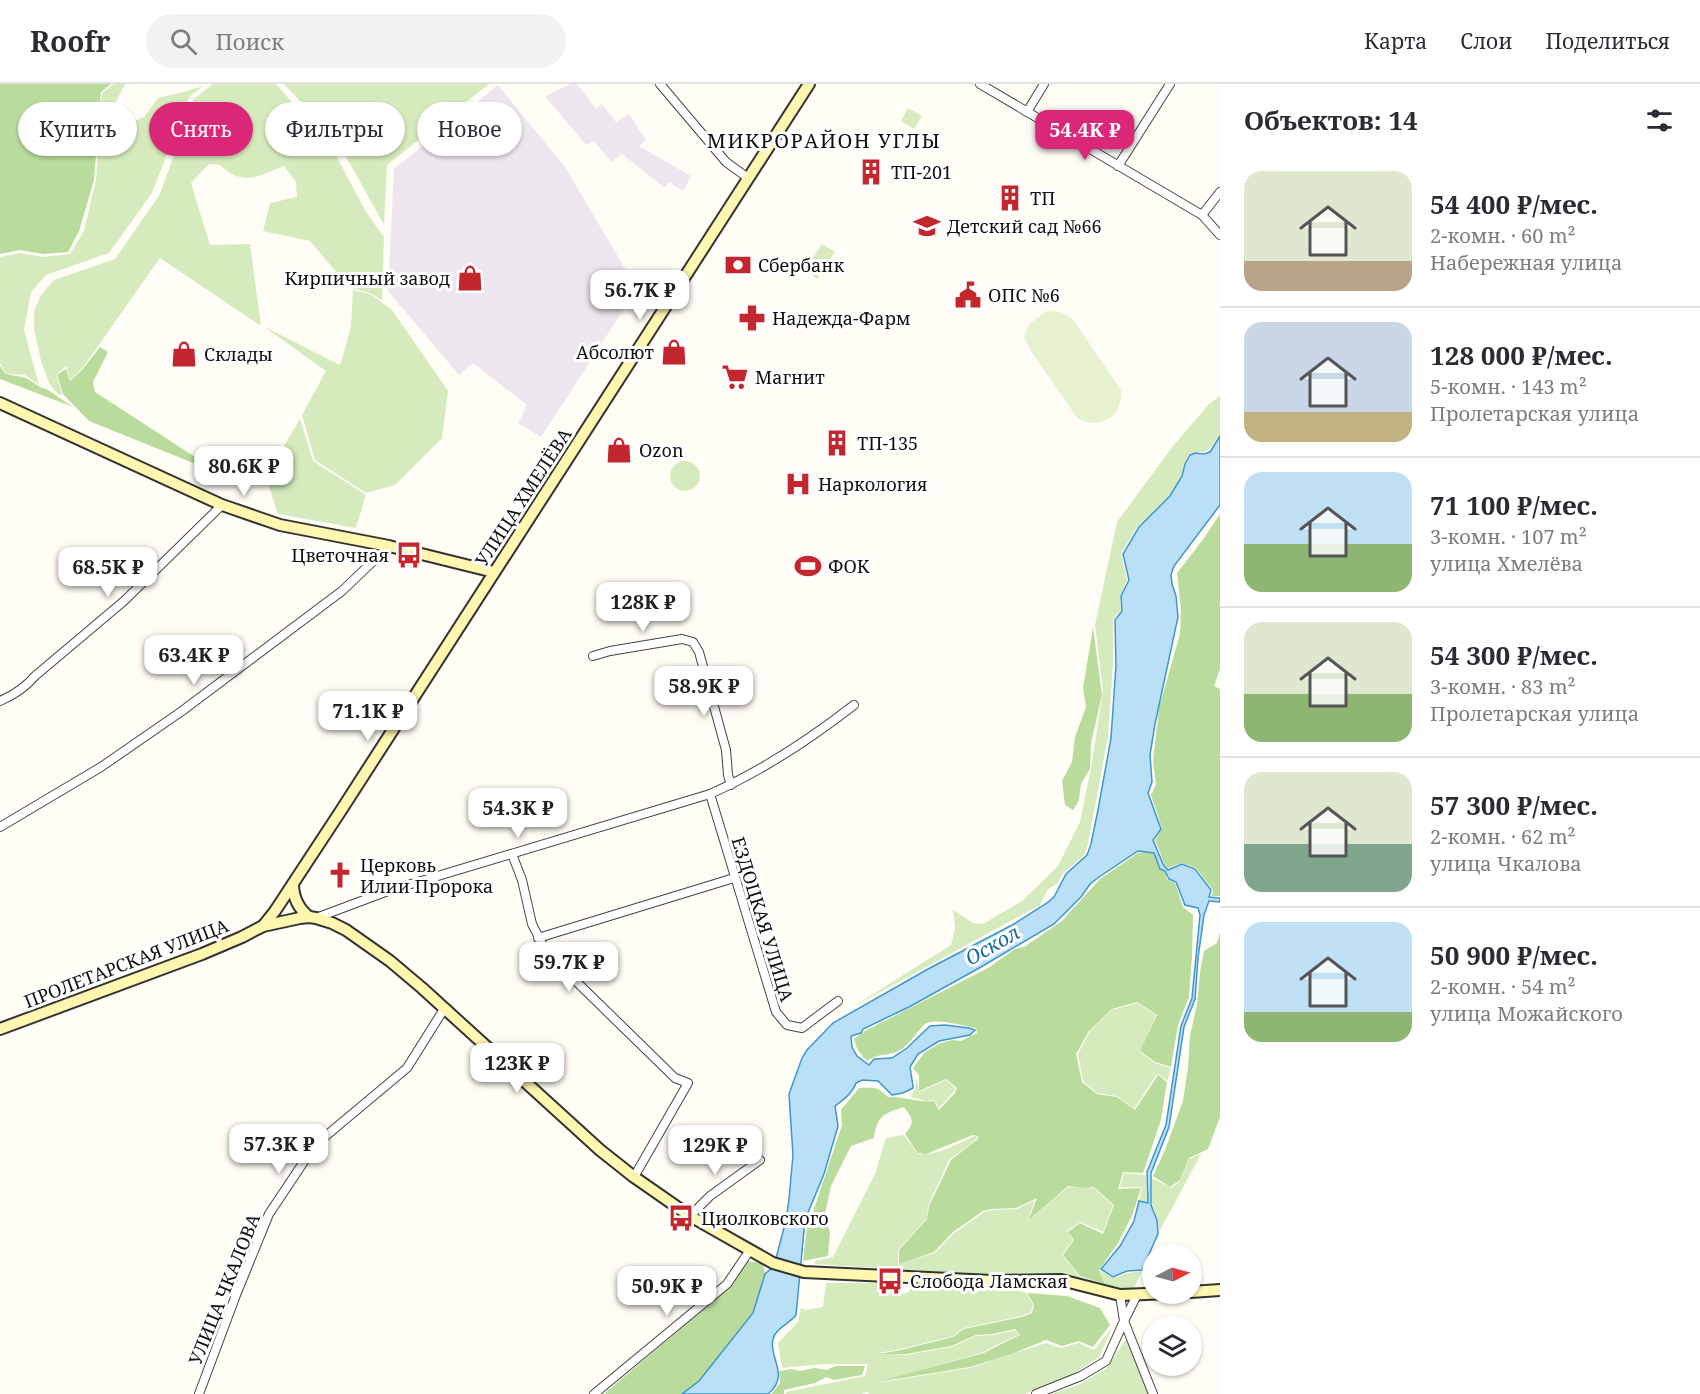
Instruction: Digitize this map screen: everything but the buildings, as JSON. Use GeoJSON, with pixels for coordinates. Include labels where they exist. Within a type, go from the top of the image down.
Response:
{"type":"FeatureCollection","features":[{"type":"Feature","properties":{"kind":"main road","name":"УЛИЦА ХМЕЛЁВА"},"geometry":{"type":"LineString","coordinates":[[263,926],[293,884],[808,84]]}},
{"type":"Feature","properties":{"kind":"main road"},"geometry":{"type":"LineString","coordinates":[[0,403],[222,505],[280,525],[389,546],[494,572]]}},
{"type":"Feature","properties":{"kind":"main road"},"geometry":{"type":"LineString","coordinates":[[293,884],[293,894],[298,906],[312,918]]}},
{"type":"Feature","properties":{"kind":"main road"},"geometry":{"type":"LineString","coordinates":[[263,926],[312,918],[332,923],[361,940],[422,988],[600,1150],[634,1178],[690,1216],[773,1263],[804,1272],[993,1281],[1061,1280],[1120,1295],[1142,1295]]}},
{"type":"Feature","properties":{"kind":"main road","name":"ПРОЛЕТАРСКАЯ УЛИЦА"},"geometry":{"type":"LineString","coordinates":[[0,1029],[202,954],[263,926]]}},
{"type":"Feature","properties":{"kind":"main road"},"geometry":{"type":"LineString","coordinates":[[1202,1291],[1220,1290]]}},
{"type":"Feature","properties":{"kind":"street"},"geometry":{"type":"LineString","coordinates":[[660,84],[726,162],[748,178]]}},
{"type":"Feature","properties":{"kind":"street"},"geometry":{"type":"LineString","coordinates":[[980,84],[990,86],[1027,112],[1202,215],[1220,235]]}},
{"type":"Feature","properties":{"kind":"street"},"geometry":{"type":"LineString","coordinates":[[1027,112],[1044,84]]}},
{"type":"Feature","properties":{"kind":"street"},"geometry":{"type":"LineString","coordinates":[[1118,166],[1170,84]]}},
{"type":"Feature","properties":{"kind":"street"},"geometry":{"type":"LineString","coordinates":[[1202,215],[1220,192]]}},
{"type":"Feature","properties":{"kind":"street"},"geometry":{"type":"LineString","coordinates":[[0,701],[29,684],[35,676],[124,601],[222,505]]}},
{"type":"Feature","properties":{"kind":"street"},"geometry":{"type":"LineString","coordinates":[[0,827],[101,767],[182,711],[342,591],[389,546]]}},
{"type":"Feature","properties":{"kind":"street"},"geometry":{"type":"LineString","coordinates":[[593,656],[681,639],[693,642],[699,652],[726,750],[731,785]]}},
{"type":"Feature","properties":{"kind":"street"},"geometry":{"type":"LineString","coordinates":[[312,918],[388,891],[710,794],[790,752],[854,705]]}},
{"type":"Feature","properties":{"kind":"street","name":"ЕЗДОЦКАЯ УЛИЦА"},"geometry":{"type":"LineString","coordinates":[[710,794],[776,1012],[787,1025],[802,1028],[838,1001]]}},
{"type":"Feature","properties":{"kind":"street"},"geometry":{"type":"LineString","coordinates":[[512,854],[522,880],[532,924],[547,953],[675,1078],[688,1083],[634,1178]]}},
{"type":"Feature","properties":{"kind":"street"},"geometry":{"type":"LineString","coordinates":[[538,938],[734,878]]}},
{"type":"Feature","properties":{"kind":"street","name":"УЛИЦА ЧКАЛОВА"},"geometry":{"type":"LineString","coordinates":[[199,1394],[269,1214],[315,1145],[406,1068],[444,1009]]}},
{"type":"Feature","properties":{"kind":"street"},"geometry":{"type":"LineString","coordinates":[[690,1216],[710,1196],[760,1160]]}},
{"type":"Feature","properties":{"kind":"street"},"geometry":{"type":"LineString","coordinates":[[594,1394],[726,1284],[750,1251]]}},
{"type":"Feature","properties":{"kind":"street"},"geometry":{"type":"LineString","coordinates":[[1120,1295],[1124,1321],[1154,1394]]}},
{"type":"Feature","properties":{"kind":"street"},"geometry":{"type":"LineString","coordinates":[[1036,1394],[1081,1376],[1106,1361],[1137,1295]]}},
{"type":"Feature","properties":{"kind":"shaded area"},"geometry":{"type":"Polygon","coordinates":[[[571,84],[577,84],[596,109],[602,104],[616,122],[629,114],[646,140],[639,146],[691,176],[683,191],[669,182],[665,188],[622,154],[611,162],[594,141],[586,145],[545,96],[571,84]]]}},
{"type":"Feature","properties":{"kind":"shaded area"},"geometry":{"type":"Polygon","coordinates":[[[498,85],[512,102],[477,102],[498,85]]]}},
{"type":"Feature","properties":{"kind":"shaded area"},"geometry":{"type":"Polygon","coordinates":[[[522,114],[565,167],[637,289],[541,437],[518,423],[527,405],[473,363],[459,375],[388,291],[394,169],[417,150],[417,156],[522,156],[522,114]]]}},
{"type":"Feature","properties":{"kind":"green space"},"geometry":{"type":"Polygon","coordinates":[[[0,84],[111,84],[101,92],[100,102],[18,102],[18,156],[96,156],[94,180],[79,231],[68,252],[43,254],[20,250],[0,254],[0,84]]]}},
{"type":"Feature","properties":{"kind":"green space"},"geometry":{"type":"Polygon","coordinates":[[[114,84],[125,84],[116,102],[101,102],[102,93],[114,84]]]}},
{"type":"Feature","properties":{"kind":"green space"},"geometry":{"type":"Polygon","coordinates":[[[213,84],[277,85],[292,102],[265,102],[265,156],[336,156],[366,212],[384,237],[382,300],[372,294],[349,287],[310,241],[263,231],[270,203],[297,197],[296,182],[284,166],[259,176],[244,178],[228,172],[220,165],[209,164],[191,183],[210,245],[250,244],[261,326],[160,258],[81,370],[70,380],[66,366],[56,375],[62,394],[59,395],[50,385],[41,361],[34,329],[34,311],[41,295],[54,280],[115,259],[160,194],[174,156],[253,156],[253,102],[193,102],[213,84]]]}},
{"type":"Feature","properties":{"kind":"green space"},"geometry":{"type":"Polygon","coordinates":[[[284,84],[489,84],[466,102],[417,102],[417,141],[405,151],[405,102],[301,102],[284,84]]]}},
{"type":"Feature","properties":{"kind":"green space"},"geometry":{"type":"Polygon","coordinates":[[[203,86],[189,97],[187,102],[155,102],[158,98],[203,86]]]}},
{"type":"Feature","properties":{"kind":"green space"},"geometry":{"type":"Polygon","coordinates":[[[908,108],[922,116],[914,129],[901,121],[908,108]]]}},
{"type":"Feature","properties":{"kind":"green space"},"geometry":{"type":"Polygon","coordinates":[[[149,110],[149,156],[166,156],[152,193],[109,253],[46,275],[31,292],[24,330],[39,385],[25,375],[7,374],[0,363],[0,257],[20,253],[44,257],[70,254],[84,231],[96,180],[98,156],[137,156],[137,120],[144,117],[149,110]]]}},
{"type":"Feature","properties":{"kind":"green space"},"geometry":{"type":"Polygon","coordinates":[[[346,156],[398,156],[387,165],[384,225],[346,156]]]}},
{"type":"Feature","properties":{"kind":"green space"},"geometry":{"type":"Polygon","coordinates":[[[822,244],[835,252],[817,279],[805,270],[822,244]]]}},
{"type":"Feature","properties":{"kind":"green space"},"geometry":{"type":"Polygon","coordinates":[[[353,290],[372,295],[392,310],[448,391],[442,438],[395,485],[366,493],[315,460],[302,415],[326,371],[263,326],[340,365],[351,327],[353,290]]]}},
{"type":"Feature","properties":{"kind":"green space"},"geometry":{"type":"Polygon","coordinates":[[[1047,311],[1060,312],[1072,318],[1121,390],[1121,399],[1115,414],[1103,422],[1095,423],[1078,419],[1031,351],[1024,337],[1029,324],[1047,311]]]}},
{"type":"Feature","properties":{"kind":"green space"},"geometry":{"type":"Polygon","coordinates":[[[100,347],[108,352],[93,382],[95,392],[209,466],[213,471],[89,421],[63,394],[57,375],[66,369],[70,381],[100,347]]]}},
{"type":"Feature","properties":{"kind":"green space"},"geometry":{"type":"Polygon","coordinates":[[[0,366],[6,374],[26,378],[73,407],[0,379],[0,366]]]}},
{"type":"Feature","properties":{"kind":"green space"},"geometry":{"type":"Polygon","coordinates":[[[1220,396],[1220,433],[1217,439],[1208,450],[1189,455],[1181,476],[1169,496],[1138,526],[1121,553],[1127,580],[1120,596],[1121,610],[1113,619],[1113,664],[1108,736],[1084,855],[1064,872],[1057,884],[1048,889],[1040,905],[851,1008],[951,945],[955,928],[953,910],[973,923],[983,924],[1022,901],[1058,866],[1080,822],[1092,763],[1103,690],[1095,625],[1117,522],[1173,446],[1209,404],[1220,396]]]}},
{"type":"Feature","properties":{"kind":"green space"},"geometry":{"type":"Polygon","coordinates":[[[300,419],[313,461],[366,495],[356,528],[278,514],[266,477],[300,419]]]}},
{"type":"Feature","properties":{"kind":"green space"},"geometry":{"type":"Polygon","coordinates":[[[685,461],[695,466],[700,476],[695,486],[685,491],[675,486],[670,476],[675,466],[685,461]]]}},
{"type":"Feature","properties":{"kind":"green space"},"geometry":{"type":"Polygon","coordinates":[[[1220,514],[1220,669],[1214,686],[1220,689],[1220,896],[1212,896],[1213,890],[1196,868],[1182,863],[1168,868],[1164,863],[1155,840],[1162,828],[1151,795],[1156,784],[1153,762],[1159,708],[1180,634],[1181,609],[1177,573],[1220,514]]]}},
{"type":"Feature","properties":{"kind":"green space"},"geometry":{"type":"Polygon","coordinates":[[[1093,627],[1102,695],[1091,743],[1090,769],[1081,784],[1079,800],[1073,810],[1065,805],[1062,781],[1072,762],[1075,737],[1086,707],[1083,688],[1093,627]]]}},
{"type":"Feature","properties":{"kind":"green space"},"geometry":{"type":"Polygon","coordinates":[[[1138,853],[1154,854],[1159,869],[1165,871],[1167,879],[1175,883],[1183,907],[1193,915],[1189,997],[1178,1025],[1171,1067],[1155,1062],[1140,1051],[1157,1015],[1137,1002],[1112,1009],[1089,1031],[1076,1054],[1082,1082],[1097,1094],[1117,1097],[1135,1110],[1158,1075],[1167,1082],[1161,1120],[1143,1173],[1123,1172],[1118,1189],[1141,1188],[1132,1216],[1118,1243],[1099,1270],[1105,1284],[1080,1276],[1063,1255],[1074,1240],[1068,1232],[1080,1223],[1103,1234],[1114,1205],[1094,1187],[1068,1186],[1028,1221],[1037,1198],[1016,1208],[983,1211],[953,1232],[934,1252],[899,1264],[899,1250],[927,1219],[929,1206],[951,1160],[978,1139],[978,1136],[973,1135],[926,1154],[918,1153],[905,1134],[912,1120],[904,1107],[883,1116],[877,1125],[874,1138],[851,1146],[831,1186],[825,1214],[830,1233],[828,1256],[803,1261],[807,1228],[842,1125],[841,1110],[859,1088],[875,1088],[888,1097],[934,1101],[939,1110],[957,1088],[946,1079],[919,1091],[919,1075],[913,1068],[925,1052],[941,1043],[952,1040],[961,1041],[977,1033],[976,1028],[929,1022],[902,1048],[894,1053],[876,1056],[867,1061],[856,1046],[854,1039],[865,1031],[988,968],[1015,949],[1024,947],[1062,921],[1100,879],[1138,853]]]}},
{"type":"Feature","properties":{"kind":"green space"},"geometry":{"type":"Polygon","coordinates":[[[1220,932],[1220,1117],[1208,1149],[1189,1158],[1180,1180],[1170,1187],[1153,1176],[1183,1101],[1190,1036],[1204,951],[1217,943],[1220,932]]]}},
{"type":"Feature","properties":{"kind":"green space"},"geometry":{"type":"Polygon","coordinates":[[[1137,1003],[1156,1015],[1140,1052],[1155,1063],[1170,1068],[1168,1081],[1157,1074],[1134,1109],[1117,1096],[1097,1093],[1083,1081],[1078,1054],[1090,1031],[1112,1010],[1137,1003]]]}},
{"type":"Feature","properties":{"kind":"green space"},"geometry":{"type":"Polygon","coordinates":[[[917,1078],[919,1092],[946,1080],[956,1089],[939,1108],[934,1100],[926,1101],[911,1097],[917,1078]]]}},
{"type":"Feature","properties":{"kind":"green space"},"geometry":{"type":"Polygon","coordinates":[[[904,1135],[918,1154],[940,1151],[974,1136],[977,1139],[949,1160],[928,1206],[927,1218],[898,1250],[898,1264],[935,1253],[954,1233],[984,1212],[1017,1209],[1035,1200],[1027,1222],[1068,1187],[1094,1188],[1113,1205],[1103,1232],[1080,1222],[1067,1231],[1073,1240],[1062,1255],[1080,1277],[1105,1284],[1100,1270],[1113,1278],[1142,1271],[1134,1288],[1111,1288],[1082,1280],[1046,1275],[963,1275],[815,1264],[815,1261],[833,1257],[875,1174],[886,1138],[904,1135]]]}},
{"type":"Feature","properties":{"kind":"green space"},"geometry":{"type":"Polygon","coordinates":[[[1201,1154],[1159,1232],[1158,1219],[1152,1204],[1152,1178],[1171,1188],[1180,1181],[1189,1159],[1201,1154]]]}},
{"type":"Feature","properties":{"kind":"green space"},"geometry":{"type":"Polygon","coordinates":[[[1124,1173],[1146,1175],[1147,1202],[1139,1200],[1142,1187],[1120,1187],[1124,1173]]]}},
{"type":"Feature","properties":{"kind":"green space"},"geometry":{"type":"Polygon","coordinates":[[[747,1261],[763,1263],[765,1274],[753,1313],[699,1381],[682,1394],[604,1394],[731,1286],[747,1261]]]}},
{"type":"Feature","properties":{"kind":"green space"},"geometry":{"type":"Polygon","coordinates":[[[826,1283],[877,1283],[881,1291],[895,1294],[909,1292],[911,1285],[1021,1291],[1026,1293],[1033,1305],[1031,1312],[1021,1316],[964,1328],[953,1336],[878,1353],[907,1355],[951,1347],[976,1336],[1015,1330],[1019,1335],[984,1352],[876,1383],[970,1368],[1046,1343],[1061,1348],[1079,1343],[1094,1350],[1112,1328],[1099,1357],[1067,1378],[1024,1394],[868,1394],[869,1391],[862,1394],[786,1394],[786,1392],[865,1376],[868,1364],[824,1364],[782,1368],[778,1343],[798,1322],[801,1308],[805,1310],[823,1307],[826,1283]]]}},
{"type":"Feature","properties":{"kind":"green space"},"geometry":{"type":"Polygon","coordinates":[[[1027,1293],[1067,1296],[1100,1308],[1110,1325],[1093,1347],[1079,1341],[1062,1346],[1046,1340],[1012,1354],[970,1367],[877,1382],[984,1353],[1020,1335],[1015,1329],[976,1335],[951,1346],[907,1354],[879,1354],[953,1337],[964,1329],[1032,1313],[1034,1305],[1027,1293]]]}},
{"type":"Feature","properties":{"kind":"green space"},"geometry":{"type":"Polygon","coordinates":[[[1126,1339],[1151,1394],[1052,1394],[1080,1384],[1107,1368],[1126,1339]]]}},
{"type":"Feature","properties":{"kind":"green space"},"geometry":{"type":"Polygon","coordinates":[[[836,1366],[865,1366],[862,1375],[834,1380],[826,1377],[815,1383],[784,1390],[784,1394],[771,1394],[780,1383],[779,1371],[815,1368],[826,1370],[836,1366]]]}},
{"type":"Feature","properties":{"kind":"water","name":"Оскол"},"geometry":{"type":"Polygon","coordinates":[[[1220,436],[1220,505],[1174,566],[1171,575],[1178,617],[1155,724],[1150,755],[1152,782],[1148,793],[1161,829],[1153,840],[1163,864],[1168,870],[1182,864],[1195,869],[1211,890],[1209,897],[1220,898],[1220,902],[1209,901],[1204,915],[1195,999],[1184,1027],[1169,1127],[1151,1173],[1151,1205],[1157,1220],[1158,1234],[1154,1244],[1142,1244],[1142,1270],[1127,1271],[1113,1277],[1101,1269],[1120,1246],[1134,1221],[1139,1201],[1148,1203],[1147,1172],[1166,1125],[1181,1026],[1192,998],[1200,915],[1198,908],[1185,905],[1176,882],[1169,879],[1165,871],[1160,869],[1154,853],[1138,851],[1090,884],[1081,897],[1054,924],[909,1007],[851,1036],[852,1047],[857,1056],[869,1065],[874,1059],[892,1058],[907,1048],[930,1026],[945,1025],[975,1030],[970,1035],[939,1041],[918,1054],[910,1067],[913,1088],[892,1095],[878,1081],[862,1080],[856,1083],[850,1094],[835,1106],[838,1126],[824,1174],[805,1220],[796,1315],[774,1335],[773,1339],[773,1353],[778,1373],[775,1387],[768,1394],[682,1394],[699,1381],[753,1313],[765,1274],[774,1266],[786,1220],[793,1155],[789,1094],[807,1050],[833,1023],[1014,924],[1047,903],[1054,897],[1066,874],[1087,855],[1111,738],[1116,665],[1115,620],[1122,611],[1121,596],[1129,580],[1123,554],[1139,527],[1170,496],[1182,476],[1190,455],[1210,452],[1220,436]]]}},
{"type":"Feature","properties":{"kind":"place","name":"ТП-201"},"geometry":{"type":"Point","coordinates":[871,172]}},
{"type":"Feature","properties":{"kind":"place","name":"ТП"},"geometry":{"type":"Point","coordinates":[1010,198]}},
{"type":"Feature","properties":{"kind":"place","name":"Детский сад №66"},"geometry":{"type":"Point","coordinates":[927,226]}},
{"type":"Feature","properties":{"kind":"place","name":"Сбербанк"},"geometry":{"type":"Point","coordinates":[738,265]}},
{"type":"Feature","properties":{"kind":"place","name":"Кирпичный завод"},"geometry":{"type":"Point","coordinates":[470,278]}},
{"type":"Feature","properties":{"kind":"place","name":"ОПС №6"},"geometry":{"type":"Point","coordinates":[968,295]}},
{"type":"Feature","properties":{"kind":"place","name":"Надежда-Фарм"},"geometry":{"type":"Point","coordinates":[752,318]}},
{"type":"Feature","properties":{"kind":"place","name":"Абсолют"},"geometry":{"type":"Point","coordinates":[674,352]}},
{"type":"Feature","properties":{"kind":"place","name":"Склады"},"geometry":{"type":"Point","coordinates":[184,354]}},
{"type":"Feature","properties":{"kind":"place","name":"Магнит"},"geometry":{"type":"Point","coordinates":[735,377]}},
{"type":"Feature","properties":{"kind":"place","name":"ТП-135"},"geometry":{"type":"Point","coordinates":[837,443]}},
{"type":"Feature","properties":{"kind":"place","name":"Ozon"},"geometry":{"type":"Point","coordinates":[619,450]}},
{"type":"Feature","properties":{"kind":"place","name":"Наркология"},"geometry":{"type":"Point","coordinates":[798,484]}},
{"type":"Feature","properties":{"kind":"place","name":"Цветочная"},"geometry":{"type":"Point","coordinates":[409,555]}},
{"type":"Feature","properties":{"kind":"place","name":"ФОК"},"geometry":{"type":"Point","coordinates":[808,566]}},
{"type":"Feature","properties":{"kind":"place","name":"Церковь Илии Пророка"},"geometry":{"type":"Point","coordinates":[340,875]}},
{"type":"Feature","properties":{"kind":"place","name":"Циолковского"},"geometry":{"type":"Point","coordinates":[681,1218]}},
{"type":"Feature","properties":{"kind":"place","name":"Слобода Ламская"},"geometry":{"type":"Point","coordinates":[890,1281]}},
{"type":"Feature","properties":{"kind":"district","name":"МИКРОРАЙОН УГЛЫ"},"geometry":{"type":"Point","coordinates":[824,140]}}]}
